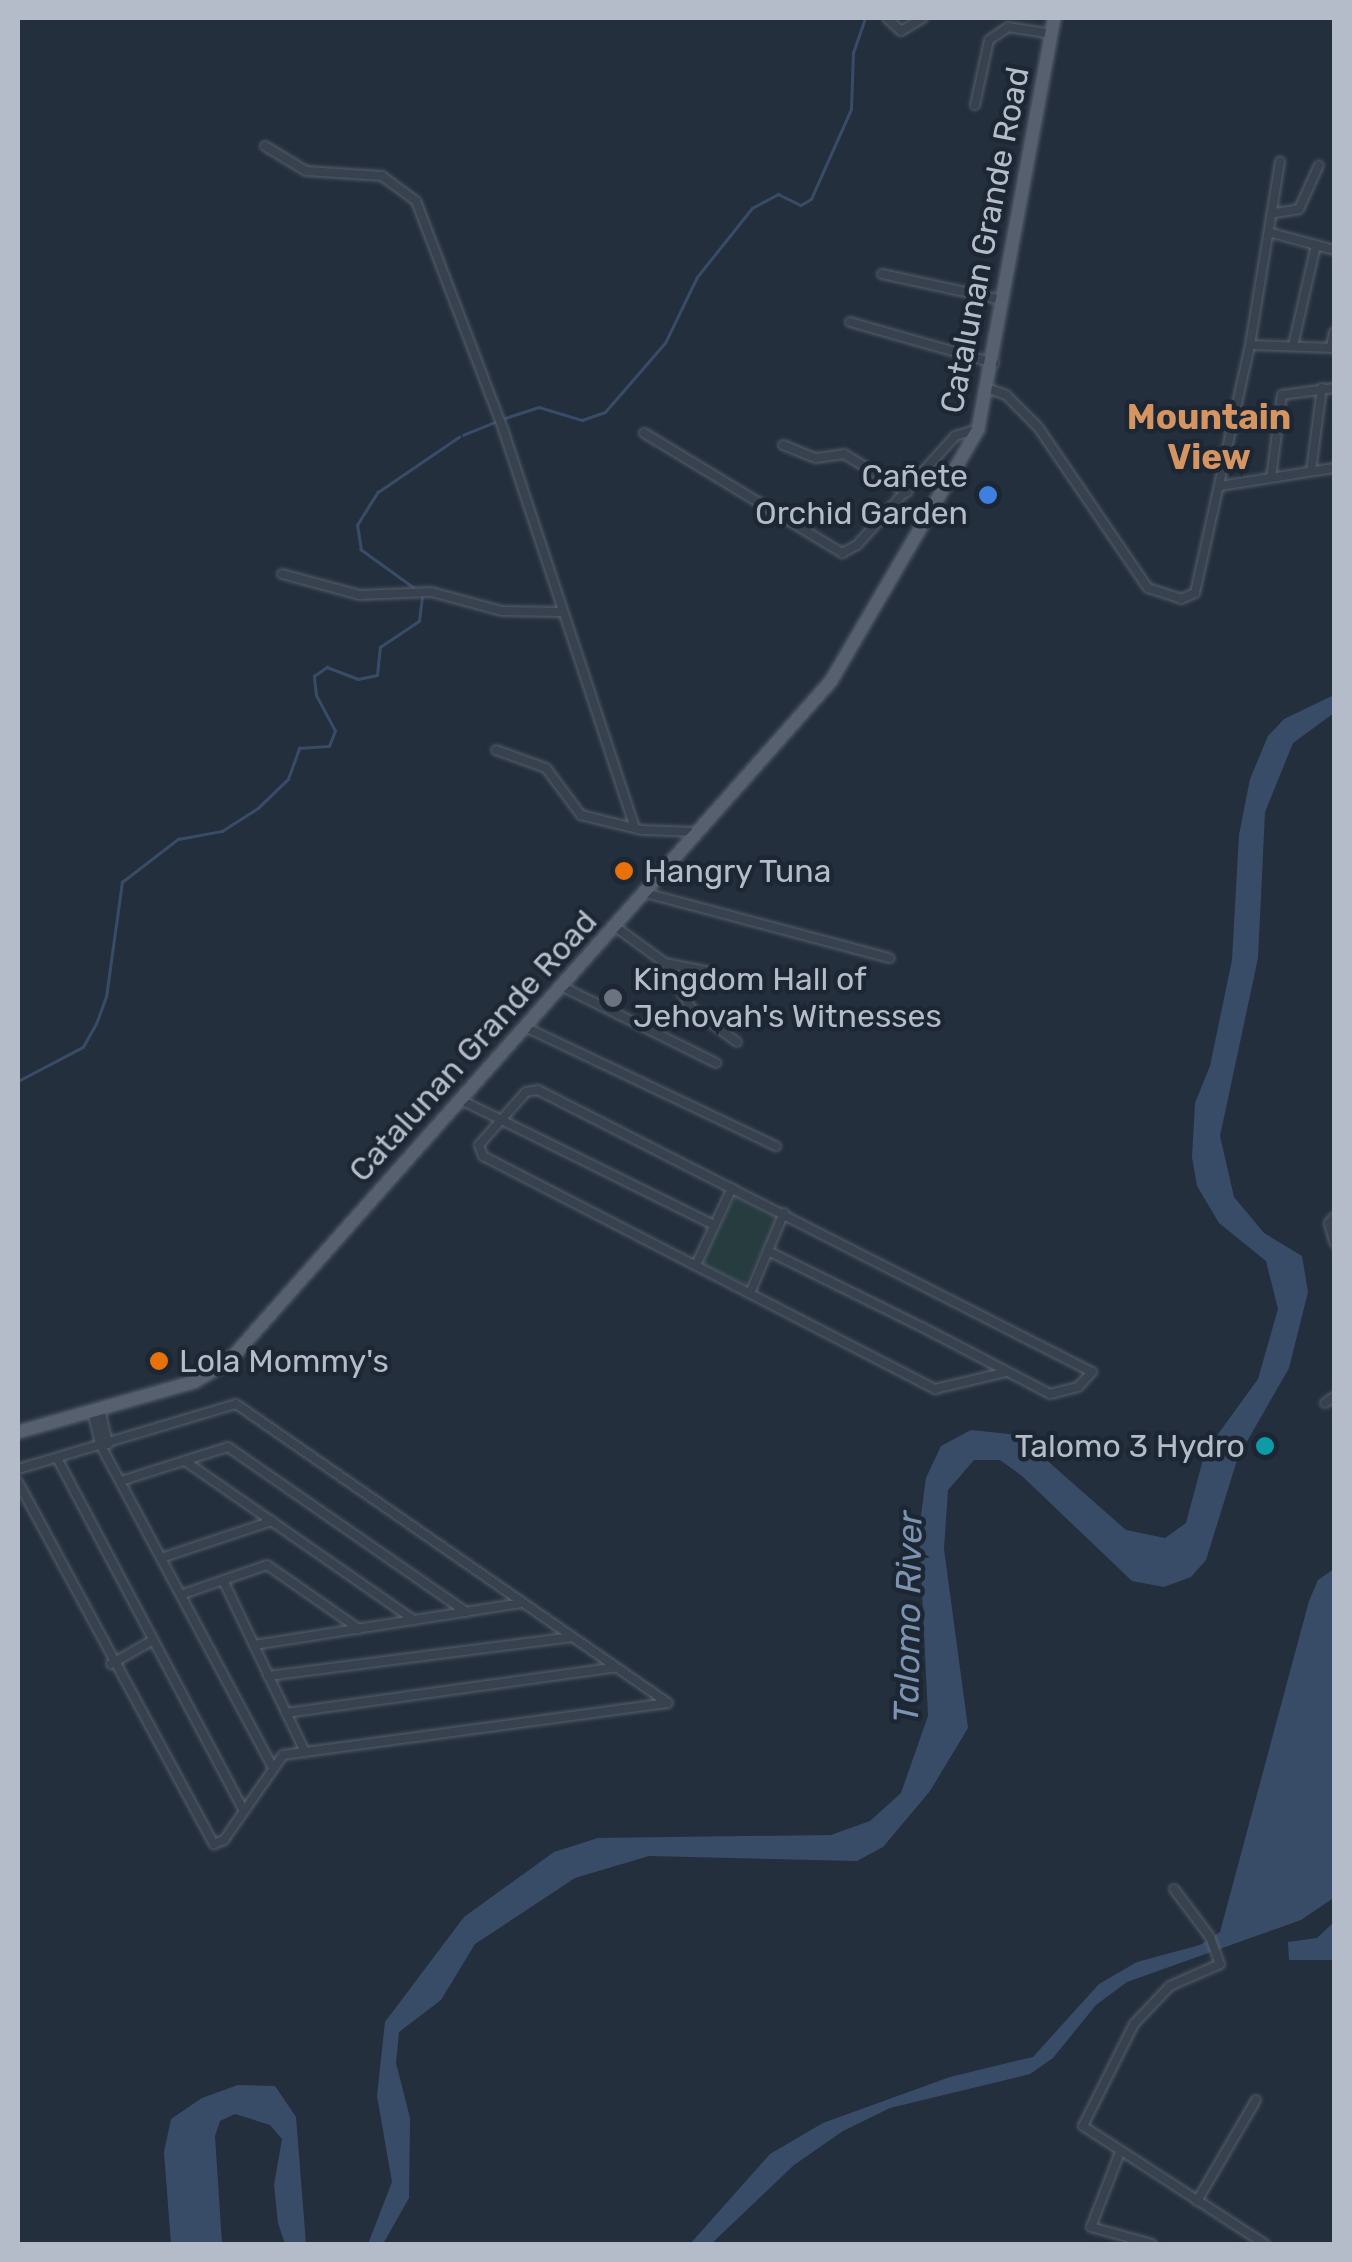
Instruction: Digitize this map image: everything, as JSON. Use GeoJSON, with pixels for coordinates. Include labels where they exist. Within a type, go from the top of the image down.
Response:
{"type":"FeatureCollection","features":[{"type":"Feature","properties":{"kind":"main road","name":"Catalunan Grande Road"},"geometry":{"type":"LineString","coordinates":[[18,1432],[194,1382],[229,1361],[459,1099],[649,894],[839,669],[978,429],[1006,300],[1054,18]]}},
{"type":"Feature","properties":{"kind":"street"},"geometry":{"type":"LineString","coordinates":[[887,18],[901,31],[923,18]]}},
{"type":"Feature","properties":{"kind":"street"},"geometry":{"type":"LineString","coordinates":[[976,105],[989,40],[1008,27],[1052,34]]}},
{"type":"Feature","properties":{"kind":"street"},"geometry":{"type":"LineString","coordinates":[[265,146],[306,171],[382,176],[416,201],[470,336],[635,828]]}},
{"type":"Feature","properties":{"kind":"street"},"geometry":{"type":"LineString","coordinates":[[989,389],[1026,412],[1138,576],[1162,597],[1195,593],[1250,345],[1272,233],[1280,161]]}},
{"type":"Feature","properties":{"kind":"street"},"geometry":{"type":"LineString","coordinates":[[1275,213],[1299,210],[1319,165]]}},
{"type":"Feature","properties":{"kind":"street"},"geometry":{"type":"LineString","coordinates":[[1272,233],[1334,250]]}},
{"type":"Feature","properties":{"kind":"street"},"geometry":{"type":"LineString","coordinates":[[1293,346],[1316,245]]}},
{"type":"Feature","properties":{"kind":"street"},"geometry":{"type":"LineString","coordinates":[[882,274],[1006,300]]}},
{"type":"Feature","properties":{"kind":"street"},"geometry":{"type":"LineString","coordinates":[[850,322],[994,364]]}},
{"type":"Feature","properties":{"kind":"street"},"geometry":{"type":"LineString","coordinates":[[1250,345],[1333,348],[1334,332]]}},
{"type":"Feature","properties":{"kind":"street"},"geometry":{"type":"LineString","coordinates":[[1312,471],[1322,388]]}},
{"type":"Feature","properties":{"kind":"street"},"geometry":{"type":"LineString","coordinates":[[1271,478],[1281,398],[1288,390],[1334,388]]}},
{"type":"Feature","properties":{"kind":"street"},"geometry":{"type":"LineString","coordinates":[[644,433],[836,553],[857,545],[955,436],[978,429]]}},
{"type":"Feature","properties":{"kind":"street"},"geometry":{"type":"LineString","coordinates":[[783,445],[816,458],[844,454],[907,492]]}},
{"type":"Feature","properties":{"kind":"street"},"geometry":{"type":"LineString","coordinates":[[1220,486],[1334,468]]}},
{"type":"Feature","properties":{"kind":"street"},"geometry":{"type":"LineString","coordinates":[[282,574],[360,595],[431,592],[502,611],[562,612]]}},
{"type":"Feature","properties":{"kind":"street"},"geometry":{"type":"LineString","coordinates":[[496,750],[546,768],[574,811],[635,828],[682,826],[701,834]]}},
{"type":"Feature","properties":{"kind":"street"},"geometry":{"type":"LineString","coordinates":[[649,894],[890,958]]}},
{"type":"Feature","properties":{"kind":"street"},"geometry":{"type":"LineString","coordinates":[[617,928],[665,963],[691,1008],[737,1042]]}},
{"type":"Feature","properties":{"kind":"street"},"geometry":{"type":"LineString","coordinates":[[665,963],[710,972]]}},
{"type":"Feature","properties":{"kind":"street"},"geometry":{"type":"LineString","coordinates":[[563,987],[716,1063]]}},
{"type":"Feature","properties":{"kind":"street"},"geometry":{"type":"LineString","coordinates":[[526,1027],[776,1146]]}},
{"type":"Feature","properties":{"kind":"street"},"geometry":{"type":"LineString","coordinates":[[768,1251],[1059,1395],[1092,1372],[534,1089],[480,1142],[483,1156],[942,1391],[1006,1372]]}},
{"type":"Feature","properties":{"kind":"street"},"geometry":{"type":"LineString","coordinates":[[459,1099],[714,1225]]}},
{"type":"Feature","properties":{"kind":"street"},"geometry":{"type":"LineString","coordinates":[[696,1265],[732,1188]]}},
{"type":"Feature","properties":{"kind":"street"},"geometry":{"type":"LineString","coordinates":[[750,1293],[784,1213]]}},
{"type":"Feature","properties":{"kind":"street"},"geometry":{"type":"LineString","coordinates":[[1334,1218],[1328,1223],[1334,1242]]}},
{"type":"Feature","properties":{"kind":"street"},"geometry":{"type":"LineString","coordinates":[[1325,1403],[1334,1397]]}},
{"type":"Feature","properties":{"kind":"street"},"geometry":{"type":"LineString","coordinates":[[18,1469],[236,1404],[668,1703],[283,1755],[224,1840],[210,1843],[111,1664],[18,1482]]}},
{"type":"Feature","properties":{"kind":"street"},"geometry":{"type":"LineString","coordinates":[[96,1410],[106,1445],[272,1766]]}},
{"type":"Feature","properties":{"kind":"street"},"geometry":{"type":"LineString","coordinates":[[124,1480],[228,1448],[466,1612]]}},
{"type":"Feature","properties":{"kind":"street"},"geometry":{"type":"LineString","coordinates":[[57,1458],[243,1810]]}},
{"type":"Feature","properties":{"kind":"street"},"geometry":{"type":"LineString","coordinates":[[185,1461],[414,1620]]}},
{"type":"Feature","properties":{"kind":"street"},"geometry":{"type":"LineString","coordinates":[[164,1557],[272,1521]]}},
{"type":"Feature","properties":{"kind":"street"},"geometry":{"type":"LineString","coordinates":[[183,1594],[267,1565],[359,1629]]}},
{"type":"Feature","properties":{"kind":"street"},"geometry":{"type":"LineString","coordinates":[[223,1580],[305,1752]]}},
{"type":"Feature","properties":{"kind":"street"},"geometry":{"type":"LineString","coordinates":[[254,1645],[524,1602]]}},
{"type":"Feature","properties":{"kind":"street"},"geometry":{"type":"LineString","coordinates":[[268,1676],[573,1637]]}},
{"type":"Feature","properties":{"kind":"street"},"geometry":{"type":"LineString","coordinates":[[111,1664],[153,1640]]}},
{"type":"Feature","properties":{"kind":"street"},"geometry":{"type":"LineString","coordinates":[[286,1713],[616,1667]]}},
{"type":"Feature","properties":{"kind":"street"},"geometry":{"type":"LineString","coordinates":[[1174,1889],[1210,1936],[1218,1966],[1170,1986],[1138,2018],[1088,2107],[1086,2131],[1265,2244]]}},
{"type":"Feature","properties":{"kind":"street"},"geometry":{"type":"LineString","coordinates":[[1197,2200],[1256,2100]]}},
{"type":"Feature","properties":{"kind":"street"},"geometry":{"type":"LineString","coordinates":[[1120,2152],[1090,2226],[1152,2244]]}},
{"type":"Feature","properties":{"kind":"green space"},"geometry":{"type":"Polygon","coordinates":[[[735,1196],[778,1217],[745,1284],[702,1263],[735,1196]]]}},
{"type":"Feature","properties":{"kind":"water"},"geometry":{"type":"Polygon","coordinates":[[[1334,695],[1334,713],[1293,743],[1265,812],[1258,958],[1220,1136],[1234,1197],[1264,1233],[1302,1256],[1308,1292],[1289,1368],[1238,1457],[1206,1560],[1191,1577],[1164,1587],[1132,1581],[1022,1476],[1000,1460],[974,1460],[948,1490],[944,1549],[968,1728],[930,1791],[883,1847],[857,1861],[649,1856],[575,1878],[475,1944],[441,2000],[399,2032],[396,2063],[410,2118],[409,2198],[383,2244],[368,2244],[392,2182],[377,2096],[385,2022],[464,1917],[554,1852],[598,1838],[831,1835],[870,1821],[901,1793],[928,1716],[919,1530],[926,1478],[941,1446],[971,1430],[1018,1435],[1126,1530],[1165,1538],[1186,1523],[1205,1452],[1258,1379],[1278,1309],[1266,1261],[1219,1223],[1197,1186],[1192,1157],[1195,1103],[1210,1066],[1232,960],[1239,835],[1250,779],[1268,736],[1284,719],[1334,695]]]}},
{"type":"Feature","properties":{"kind":"water"},"geometry":{"type":"Polygon","coordinates":[[[1334,1569],[1332,1899],[1301,1920],[1127,1982],[1096,2005],[1053,2058],[1030,2074],[890,2108],[843,2131],[794,2165],[711,2244],[690,2244],[770,2154],[823,2123],[950,2077],[1033,2057],[1099,1984],[1137,1962],[1200,1945],[1220,1932],[1309,1601],[1318,1580],[1334,1569]]]}},
{"type":"Feature","properties":{"kind":"water"},"geometry":{"type":"Polygon","coordinates":[[[1334,1922],[1334,1960],[1289,1960],[1288,1942],[1317,1938],[1334,1922]]]}},
{"type":"Feature","properties":{"kind":"water"},"geometry":{"type":"Polygon","coordinates":[[[238,2085],[275,2086],[296,2117],[306,2244],[285,2244],[278,2223],[274,2185],[282,2139],[270,2125],[235,2114],[220,2121],[215,2136],[222,2244],[171,2244],[164,2152],[171,2119],[202,2098],[238,2085]]]}},
{"type":"Feature","properties":{"kind":"waterway"},"geometry":{"type":"LineString","coordinates":[[505,418],[539,407],[582,420],[605,412],[665,343],[697,277],[752,208],[778,194],[801,205],[811,199],[851,109],[853,53],[865,18]]}},
{"type":"Feature","properties":{"kind":"waterway"},"geometry":{"type":"LineString","coordinates":[[463,435],[497,421]]}},
{"type":"Feature","properties":{"kind":"waterway"},"geometry":{"type":"LineString","coordinates":[[415,589],[361,550],[357,525],[378,492],[459,437]]}},
{"type":"Feature","properties":{"kind":"waterway"},"geometry":{"type":"LineString","coordinates":[[18,1081],[83,1047],[96,1024],[106,997],[122,882],[178,839],[222,831],[258,808],[288,779],[299,748],[329,746],[335,731],[316,696],[314,676],[327,667],[358,679],[377,675],[380,647],[419,621],[422,597]]}},
{"type":"Feature","properties":{"kind":"place","name":"Cañete Orchid Garden"},"geometry":{"type":"Point","coordinates":[988,495]}},
{"type":"Feature","properties":{"kind":"place","name":"Hangry Tuna"},"geometry":{"type":"Point","coordinates":[624,871]}},
{"type":"Feature","properties":{"kind":"place","name":"Kingdom Hall of Jehovah's Witnesses"},"geometry":{"type":"Point","coordinates":[613,998]}},
{"type":"Feature","properties":{"kind":"place","name":"Lola Mommy's"},"geometry":{"type":"Point","coordinates":[159,1361]}},
{"type":"Feature","properties":{"kind":"place","name":"Talomo 3 Hydro"},"geometry":{"type":"Point","coordinates":[1265,1446]}},
{"type":"Feature","properties":{"kind":"district","name":"Mountain View"},"geometry":{"type":"Point","coordinates":[1209,437]}},
{"type":"Feature","properties":{"kind":"water label","name":"Talomo River"},"geometry":{"type":"Point","coordinates":[908,1617]}}]}
